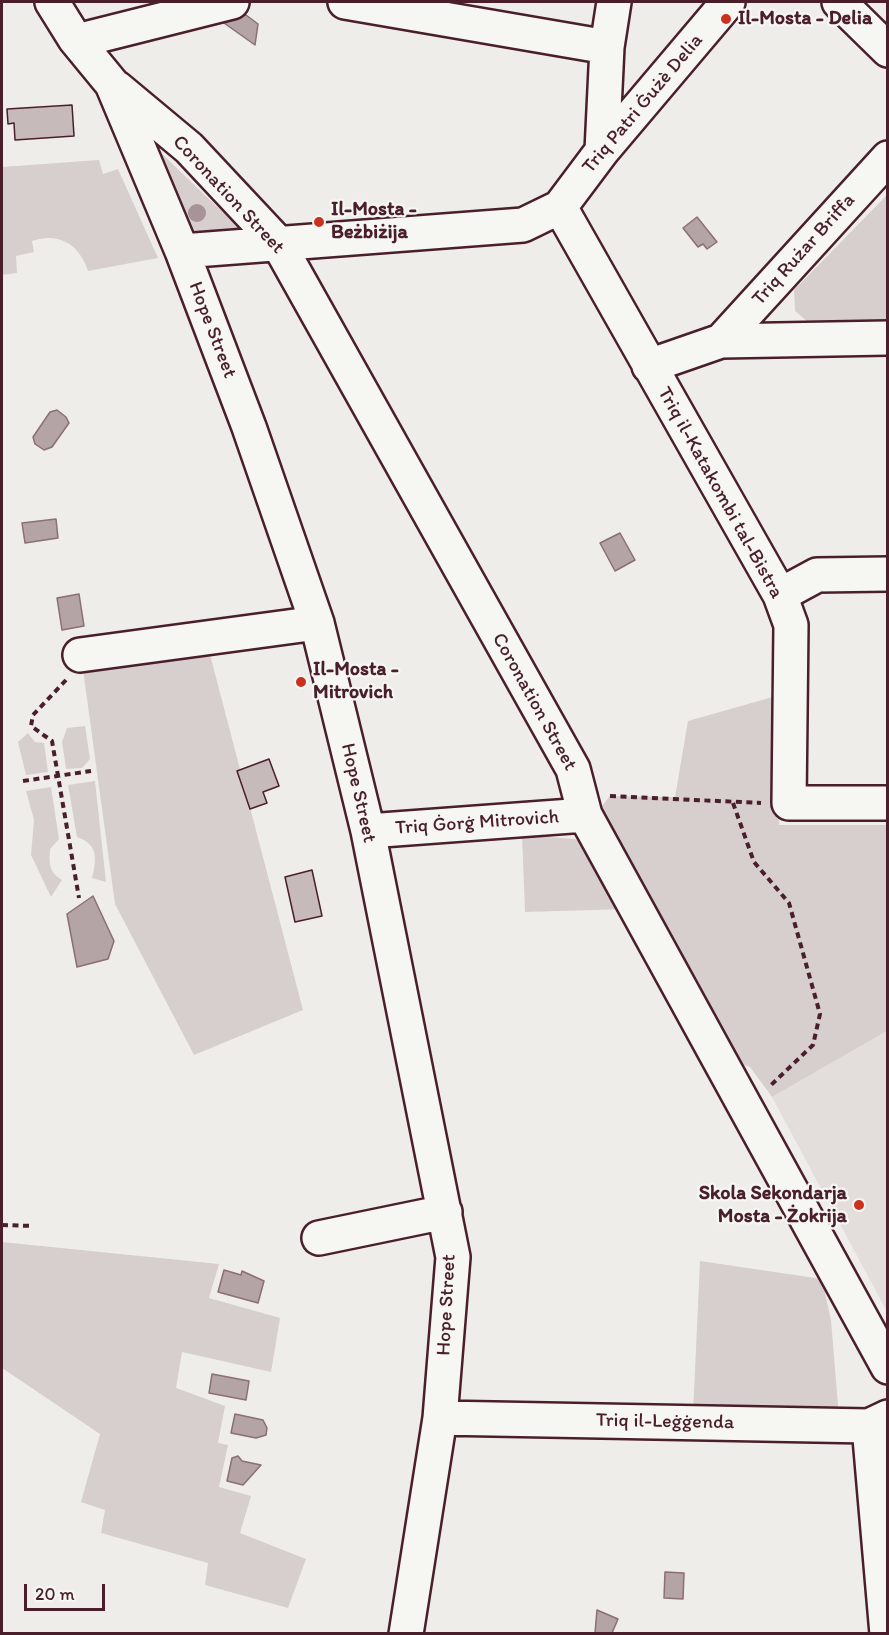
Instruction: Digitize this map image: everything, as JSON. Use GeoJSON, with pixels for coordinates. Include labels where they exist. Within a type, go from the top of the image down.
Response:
{"type":"FeatureCollection","features":[{"type":"Feature","properties":{"kind":"street","name":"Hope Street"},"geometry":{"type":"LineString","coordinates":[[52,2],[77,41],[112,84],[182,251],[249,427],[317,623],[368,831],[453,1257],[440,1418],[406,1634]]}},
{"type":"Feature","properties":{"kind":"street"},"geometry":{"type":"LineString","coordinates":[[77,41],[232,2]]}},
{"type":"Feature","properties":{"kind":"street"},"geometry":{"type":"LineString","coordinates":[[345,2],[607,47]]}},
{"type":"Feature","properties":{"kind":"street"},"geometry":{"type":"LineString","coordinates":[[602,151],[607,47],[614,2]]}},
{"type":"Feature","properties":{"kind":"street","name":"Triq Patri Ġużè Delia"},"geometry":{"type":"LineString","coordinates":[[560,207],[602,151],[728,2]]}},
{"type":"Feature","properties":{"kind":"street"},"geometry":{"type":"LineString","coordinates":[[839,2],[888,50]]}},
{"type":"Feature","properties":{"kind":"street","name":"Coronation Street"},"geometry":{"type":"LineString","coordinates":[[112,84],[189,148],[278,243],[573,769],[585,815],[888,1367]]}},
{"type":"Feature","properties":{"kind":"street","name":"Triq Rużar Briffa"},"geometry":{"type":"LineString","coordinates":[[721,341],[888,158]]}},
{"type":"Feature","properties":{"kind":"street"},"geometry":{"type":"LineString","coordinates":[[182,251],[523,225],[560,207]]}},
{"type":"Feature","properties":{"kind":"street","name":"Triq il-Katakombi tal-Bistra"},"geometry":{"type":"LineString","coordinates":[[560,207],[780,596],[791,625],[789,803]]}},
{"type":"Feature","properties":{"kind":"street"},"geometry":{"type":"LineString","coordinates":[[649,366],[721,341],[888,339]]}},
{"type":"Feature","properties":{"kind":"street"},"geometry":{"type":"LineString","coordinates":[[780,596],[817,575],[888,574]]}},
{"type":"Feature","properties":{"kind":"street"},"geometry":{"type":"LineString","coordinates":[[81,655],[317,623]]}},
{"type":"Feature","properties":{"kind":"street"},"geometry":{"type":"LineString","coordinates":[[789,803],[888,803]]}},
{"type":"Feature","properties":{"kind":"street","name":"Triq Ġorġ Mitrovich"},"geometry":{"type":"LineString","coordinates":[[368,831],[585,815]]}},
{"type":"Feature","properties":{"kind":"street"},"geometry":{"type":"LineString","coordinates":[[320,1238],[445,1212]]}},
{"type":"Feature","properties":{"kind":"street","name":"Triq il-Leġġenda"},"geometry":{"type":"LineString","coordinates":[[440,1418],[878,1422]]}},
{"type":"Feature","properties":{"kind":"street"},"geometry":{"type":"LineString","coordinates":[[878,1422],[887,1634]]}},
{"type":"Feature","properties":{"kind":"path"},"geometry":{"type":"LineString","coordinates":[[79,898],[52,741],[31,726],[33,715],[71,675],[70,656],[81,655]]}},
{"type":"Feature","properties":{"kind":"path"},"geometry":{"type":"LineString","coordinates":[[23,781],[91,771]]}},
{"type":"Feature","properties":{"kind":"path"},"geometry":{"type":"LineString","coordinates":[[585,815],[610,796],[733,803],[789,803]]}},
{"type":"Feature","properties":{"kind":"path"},"geometry":{"type":"LineString","coordinates":[[733,803],[754,862],[789,903],[820,1014],[813,1045],[746,1108]]}},
{"type":"Feature","properties":{"kind":"path"},"geometry":{"type":"LineString","coordinates":[[2,1225],[33,1226]]}},
{"type":"Feature","properties":{"kind":"shaded area"},"geometry":{"type":"Polygon","coordinates":[[[246,15],[258,24],[255,45],[224,23],[231,17],[246,15]]]}},
{"type":"Feature","properties":{"kind":"shaded area"},"geometry":{"type":"Polygon","coordinates":[[[156,148],[239,228],[190,236],[156,148]]]}},
{"type":"Feature","properties":{"kind":"shaded area"},"geometry":{"type":"Polygon","coordinates":[[[99,160],[103,174],[118,169],[158,258],[88,271],[73,247],[67,242],[51,238],[32,241],[34,252],[16,256],[17,273],[2,275],[2,167],[99,160]]]}},
{"type":"Feature","properties":{"kind":"shaded area"},"geometry":{"type":"Polygon","coordinates":[[[887,195],[887,323],[809,323],[795,311],[794,290],[887,195]]]}},
{"type":"Feature","properties":{"kind":"shaded area"},"geometry":{"type":"Polygon","coordinates":[[[697,217],[717,242],[707,249],[703,244],[698,247],[683,228],[697,217]]]}},
{"type":"Feature","properties":{"kind":"shaded area"},"geometry":{"type":"Polygon","coordinates":[[[57,410],[66,417],[69,423],[52,447],[44,450],[35,444],[33,437],[50,412],[57,410]]]}},
{"type":"Feature","properties":{"kind":"shaded area"},"geometry":{"type":"Polygon","coordinates":[[[56,519],[58,538],[25,543],[22,523],[56,519]]]}},
{"type":"Feature","properties":{"kind":"shaded area"},"geometry":{"type":"Polygon","coordinates":[[[620,533],[635,560],[615,571],[600,543],[620,533]]]}},
{"type":"Feature","properties":{"kind":"shaded area"},"geometry":{"type":"Polygon","coordinates":[[[79,594],[84,626],[62,630],[57,598],[79,594]]]}},
{"type":"Feature","properties":{"kind":"shaded area"},"geometry":{"type":"Polygon","coordinates":[[[207,643],[303,1010],[194,1055],[115,904],[82,662],[207,643]]]}},
{"type":"Feature","properties":{"kind":"shaded area"},"geometry":{"type":"Polygon","coordinates":[[[783,694],[779,825],[887,825],[887,1031],[772,1097],[750,1067],[728,1060],[598,811],[610,796],[675,797],[688,721],[783,694]]]}},
{"type":"Feature","properties":{"kind":"shaded area"},"geometry":{"type":"Polygon","coordinates":[[[85,726],[90,759],[82,768],[66,769],[62,742],[67,728],[85,726]]]}},
{"type":"Feature","properties":{"kind":"shaded area"},"geometry":{"type":"Polygon","coordinates":[[[28,733],[35,742],[44,743],[48,772],[26,775],[18,742],[28,733]]]}},
{"type":"Feature","properties":{"kind":"shaded area"},"geometry":{"type":"Polygon","coordinates":[[[95,781],[106,882],[92,878],[95,865],[94,853],[89,844],[77,837],[68,785],[95,781]]]}},
{"type":"Feature","properties":{"kind":"shaded area"},"geometry":{"type":"Polygon","coordinates":[[[51,787],[59,839],[50,849],[50,863],[54,874],[62,880],[51,897],[31,855],[34,820],[26,791],[51,787]]]}},
{"type":"Feature","properties":{"kind":"shaded area"},"geometry":{"type":"Polygon","coordinates":[[[522,835],[575,839],[600,855],[627,909],[525,912],[522,835]]]}},
{"type":"Feature","properties":{"kind":"shaded area"},"geometry":{"type":"Polygon","coordinates":[[[93,896],[114,941],[108,959],[77,967],[67,914],[93,896]]]}},
{"type":"Feature","properties":{"kind":"shaded area","name":"Skola Sekondarja Mosta - Żokrija"},"geometry":{"type":"Polygon","coordinates":[[[887,1031],[887,1312],[772,1097],[887,1031]]]}},
{"type":"Feature","properties":{"kind":"shaded area"},"geometry":{"type":"Polygon","coordinates":[[[2,1242],[219,1264],[209,1298],[280,1318],[271,1372],[182,1352],[176,1388],[225,1406],[218,1443],[228,1445],[219,1487],[251,1496],[240,1533],[306,1559],[288,1608],[205,1585],[208,1563],[101,1533],[105,1510],[81,1502],[100,1434],[2,1368],[2,1242]]]}},
{"type":"Feature","properties":{"kind":"shaded area"},"geometry":{"type":"Polygon","coordinates":[[[700,1261],[822,1279],[831,1320],[839,1417],[693,1414],[700,1261]]]}},
{"type":"Feature","properties":{"kind":"shaded area"},"geometry":{"type":"Polygon","coordinates":[[[224,1270],[241,1275],[242,1271],[264,1281],[258,1303],[218,1292],[224,1270]]]}},
{"type":"Feature","properties":{"kind":"shaded area"},"geometry":{"type":"Polygon","coordinates":[[[212,1374],[249,1381],[246,1400],[209,1393],[212,1374]]]}},
{"type":"Feature","properties":{"kind":"shaded area"},"geometry":{"type":"Polygon","coordinates":[[[235,1414],[263,1420],[267,1428],[266,1435],[256,1438],[231,1433],[235,1414]]]}},
{"type":"Feature","properties":{"kind":"shaded area"},"geometry":{"type":"Polygon","coordinates":[[[238,1456],[242,1461],[261,1465],[243,1485],[227,1481],[232,1458],[238,1456]]]}},
{"type":"Feature","properties":{"kind":"shaded area"},"geometry":{"type":"Polygon","coordinates":[[[665,1572],[684,1573],[683,1599],[664,1598],[665,1572]]]}},
{"type":"Feature","properties":{"kind":"shaded area"},"geometry":{"type":"Polygon","coordinates":[[[597,1610],[618,1619],[612,1633],[595,1633],[597,1610]]]}},
{"type":"Feature","properties":{"kind":"building"},"geometry":{"type":"Polygon","coordinates":[[[72,105],[74,136],[15,140],[14,123],[8,124],[7,109],[72,105]]]}},
{"type":"Feature","properties":{"kind":"building"},"geometry":{"type":"Polygon","coordinates":[[[269,759],[279,786],[263,792],[267,803],[250,809],[237,771],[269,759]]]}},
{"type":"Feature","properties":{"kind":"building"},"geometry":{"type":"Polygon","coordinates":[[[312,870],[322,916],[295,922],[285,877],[312,870]]]}},
{"type":"Feature","properties":{"kind":"place","name":"Il-Mosta - Delia"},"geometry":{"type":"Point","coordinates":[726,19]}},
{"type":"Feature","properties":{"kind":"place","name":"Il-Mosta - Beżbiżija"},"geometry":{"type":"Point","coordinates":[319,222]}},
{"type":"Feature","properties":{"kind":"place","name":"Il-Mosta - Mitrovich"},"geometry":{"type":"Point","coordinates":[301,682]}},
{"type":"Feature","properties":{"kind":"place","name":"Skola Sekondarja Mosta - Żokrija"},"geometry":{"type":"Point","coordinates":[859,1205]}}]}
